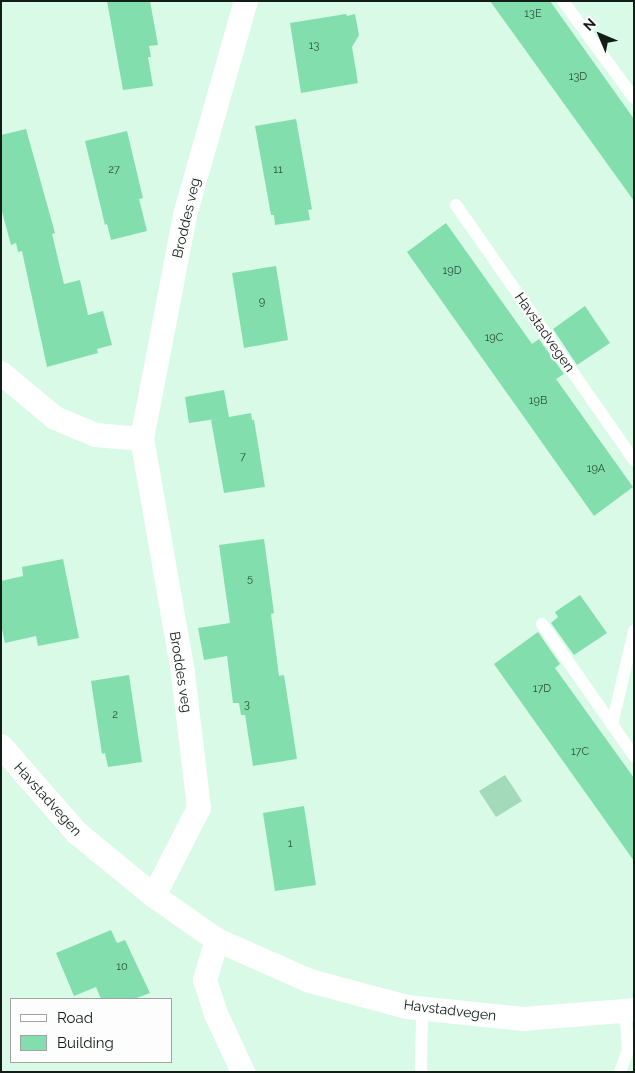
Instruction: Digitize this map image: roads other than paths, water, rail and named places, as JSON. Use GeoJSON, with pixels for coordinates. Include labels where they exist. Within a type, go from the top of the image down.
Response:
{"type":"FeatureCollection","features":[{"type":"Feature","properties":{"kind":"street","name":"Broddes veg"},"geometry":{"type":"LineString","coordinates":[[154,896],[199,808],[183,674],[142,439],[185,215],[246,1]]}},
{"type":"Feature","properties":{"kind":"street"},"geometry":{"type":"LineString","coordinates":[[1,372],[55,418],[96,435],[142,439]]}},
{"type":"Feature","properties":{"kind":"street","name":"Havstadvegen"},"geometry":{"type":"LineString","coordinates":[[1,746],[77,834],[154,896],[217,940],[310,981],[407,1007],[523,1019],[629,1011]]}},
{"type":"Feature","properties":{"kind":"street"},"geometry":{"type":"LineString","coordinates":[[217,940],[205,980],[217,1016],[244,1072]]}},
{"type":"Feature","properties":{"kind":"lane"},"geometry":{"type":"LineString","coordinates":[[563,1],[634,98]]}},
{"type":"Feature","properties":{"kind":"lane","name":"Havstadvegen"},"geometry":{"type":"LineString","coordinates":[[456,205],[634,460]]}},
{"type":"Feature","properties":{"kind":"lane"},"geometry":{"type":"LineString","coordinates":[[542,624],[634,756]]}},
{"type":"Feature","properties":{"kind":"lane"},"geometry":{"type":"LineString","coordinates":[[612,725],[634,630]]}},
{"type":"Feature","properties":{"kind":"lane"},"geometry":{"type":"LineString","coordinates":[[421,1072],[422,1008]]}},
{"type":"Feature","properties":{"kind":"lane"},"geometry":{"type":"LineString","coordinates":[[620,1072],[628,1050],[629,1011]]}}]}
